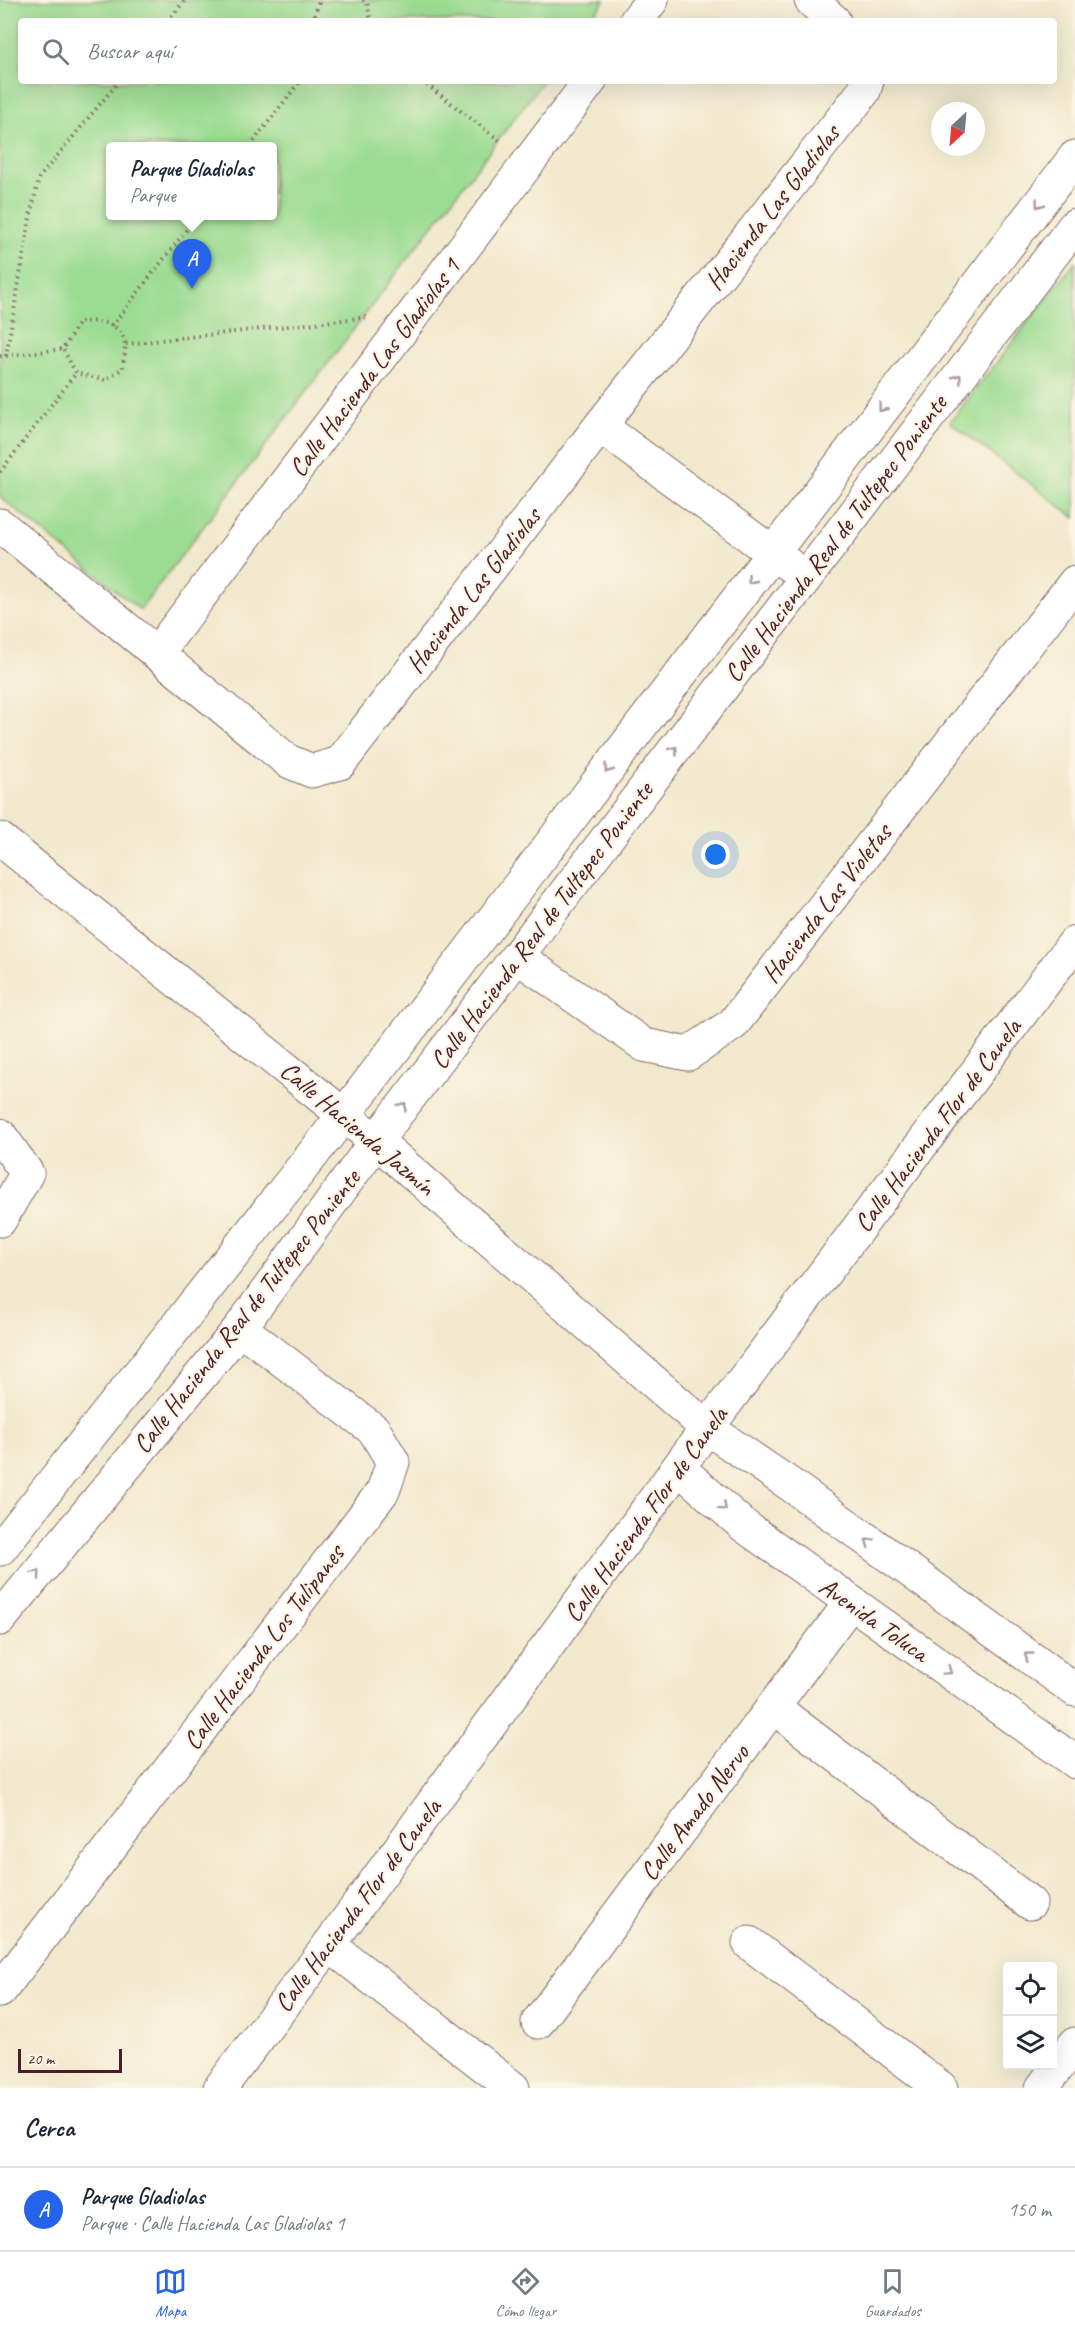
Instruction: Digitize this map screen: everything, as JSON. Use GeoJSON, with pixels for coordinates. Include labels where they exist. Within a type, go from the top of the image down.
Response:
{"type":"FeatureCollection","features":[{"type":"Feature","properties":{"kind":"street"},"geometry":{"type":"LineString","coordinates":[[638,18],[652,0]]}},
{"type":"Feature","properties":{"kind":"street"},"geometry":{"type":"LineString","coordinates":[[811,0],[831,18]]}},
{"type":"Feature","properties":{"kind":"street","name":"Calle Hacienda Las Gladiolas 1"},"geometry":{"type":"LineString","coordinates":[[157,653],[588,84]]}},
{"type":"Feature","properties":{"kind":"street","name":"Hacienda Las Gladiolas"},"geometry":{"type":"LineString","coordinates":[[0,525],[288,761],[312,771],[340,762],[600,426],[864,91],[866,84]]}},
{"type":"Feature","properties":{"kind":"street","name":"Calle Hacienda Real de Tultepec Poniente"},"geometry":{"type":"LineString","coordinates":[[0,1549],[344,1115],[1075,157]]}},
{"type":"Feature","properties":{"kind":"street","name":"Calle Hacienda Real de Tultepec Poniente"},"geometry":{"type":"LineString","coordinates":[[0,1619],[240,1328],[376,1141],[1075,225]]}},
{"type":"Feature","properties":{"kind":"street"},"geometry":{"type":"LineString","coordinates":[[600,426],[805,577]]}},
{"type":"Feature","properties":{"kind":"street","name":"Hacienda Las Violetas"},"geometry":{"type":"LineString","coordinates":[[518,957],[644,1045],[688,1054],[733,1023],[1075,582]]}},
{"type":"Feature","properties":{"kind":"street","name":"Calle Hacienda Jazmín"},"geometry":{"type":"LineString","coordinates":[[0,838],[376,1141],[707,1428]]}},
{"type":"Feature","properties":{"kind":"street","name":"Calle Hacienda Flor de Canela"},"geometry":{"type":"LineString","coordinates":[[220,2088],[329,1945],[707,1428],[1075,942]]}},
{"type":"Feature","properties":{"kind":"street"},"geometry":{"type":"LineString","coordinates":[[0,1135],[27,1173],[0,1220]]}},
{"type":"Feature","properties":{"kind":"street","name":"Calle Hacienda Los Tulipanes"},"geometry":{"type":"LineString","coordinates":[[0,1991],[383,1491],[390,1472],[393,1462],[374,1430],[240,1328]]}},
{"type":"Feature","properties":{"kind":"street"},"geometry":{"type":"LineString","coordinates":[[707,1428],[791,1485],[1075,1690]]}},
{"type":"Feature","properties":{"kind":"street","name":"Avenida Toluca"},"geometry":{"type":"LineString","coordinates":[[679,1468],[743,1526],[1075,1761]]}},
{"type":"Feature","properties":{"kind":"street","name":"Calle Amado Nervo"},"geometry":{"type":"LineString","coordinates":[[538,2022],[850,1602]]}},
{"type":"Feature","properties":{"kind":"street"},"geometry":{"type":"LineString","coordinates":[[773,1707],[1030,1903]]}},
{"type":"Feature","properties":{"kind":"street"},"geometry":{"type":"LineString","coordinates":[[749,1943],[941,2088]]}},
{"type":"Feature","properties":{"kind":"street"},"geometry":{"type":"LineString","coordinates":[[329,1945],[513,2088]]}},
{"type":"Feature","properties":{"kind":"street"},"geometry":{"type":"LineString","coordinates":[[1042,2088],[1075,2044]]}},
{"type":"Feature","properties":{"kind":"path"},"geometry":{"type":"LineString","coordinates":[[170,18],[185,0]]}},
{"type":"Feature","properties":{"kind":"path"},"geometry":{"type":"LineString","coordinates":[[363,0],[367,3],[370,18]]}},
{"type":"Feature","properties":{"kind":"path"},"geometry":{"type":"LineString","coordinates":[[315,18],[319,1]]}},
{"type":"Feature","properties":{"kind":"path"},"geometry":{"type":"LineString","coordinates":[[6,356],[39,178],[117,84]]}},
{"type":"Feature","properties":{"kind":"path"},"geometry":{"type":"LineString","coordinates":[[254,142],[298,84]]}},
{"type":"Feature","properties":{"kind":"path"},"geometry":{"type":"LineString","coordinates":[[426,84],[529,162]]}},
{"type":"Feature","properties":{"kind":"path"},"geometry":{"type":"LineString","coordinates":[[112,326],[194,220]]}},
{"type":"Feature","properties":{"kind":"path"},"geometry":{"type":"LineString","coordinates":[[126,344],[415,312]]}},
{"type":"Feature","properties":{"kind":"path"},"geometry":{"type":"LineString","coordinates":[[100,320],[118,329],[126,344],[123,368],[105,380],[76,373],[63,349],[79,322],[100,320]]}},
{"type":"Feature","properties":{"kind":"path"},"geometry":{"type":"LineString","coordinates":[[0,356],[63,349]]}},
{"type":"Feature","properties":{"kind":"path"},"geometry":{"type":"LineString","coordinates":[[0,472],[76,373]]}},
{"type":"Feature","properties":{"kind":"green space"},"geometry":{"type":"Polygon","coordinates":[[[0,0],[605,0],[591,18],[18,18],[18,84],[541,84],[140,610],[0,497],[0,0]]]}},
{"type":"Feature","properties":{"kind":"green space"},"geometry":{"type":"Polygon","coordinates":[[[1075,262],[1075,518],[950,422],[1075,262]]]}},
{"type":"Feature","properties":{"kind":"place","name":"Parque Gladiolas"},"geometry":{"type":"Point","coordinates":[192,289]}}]}
